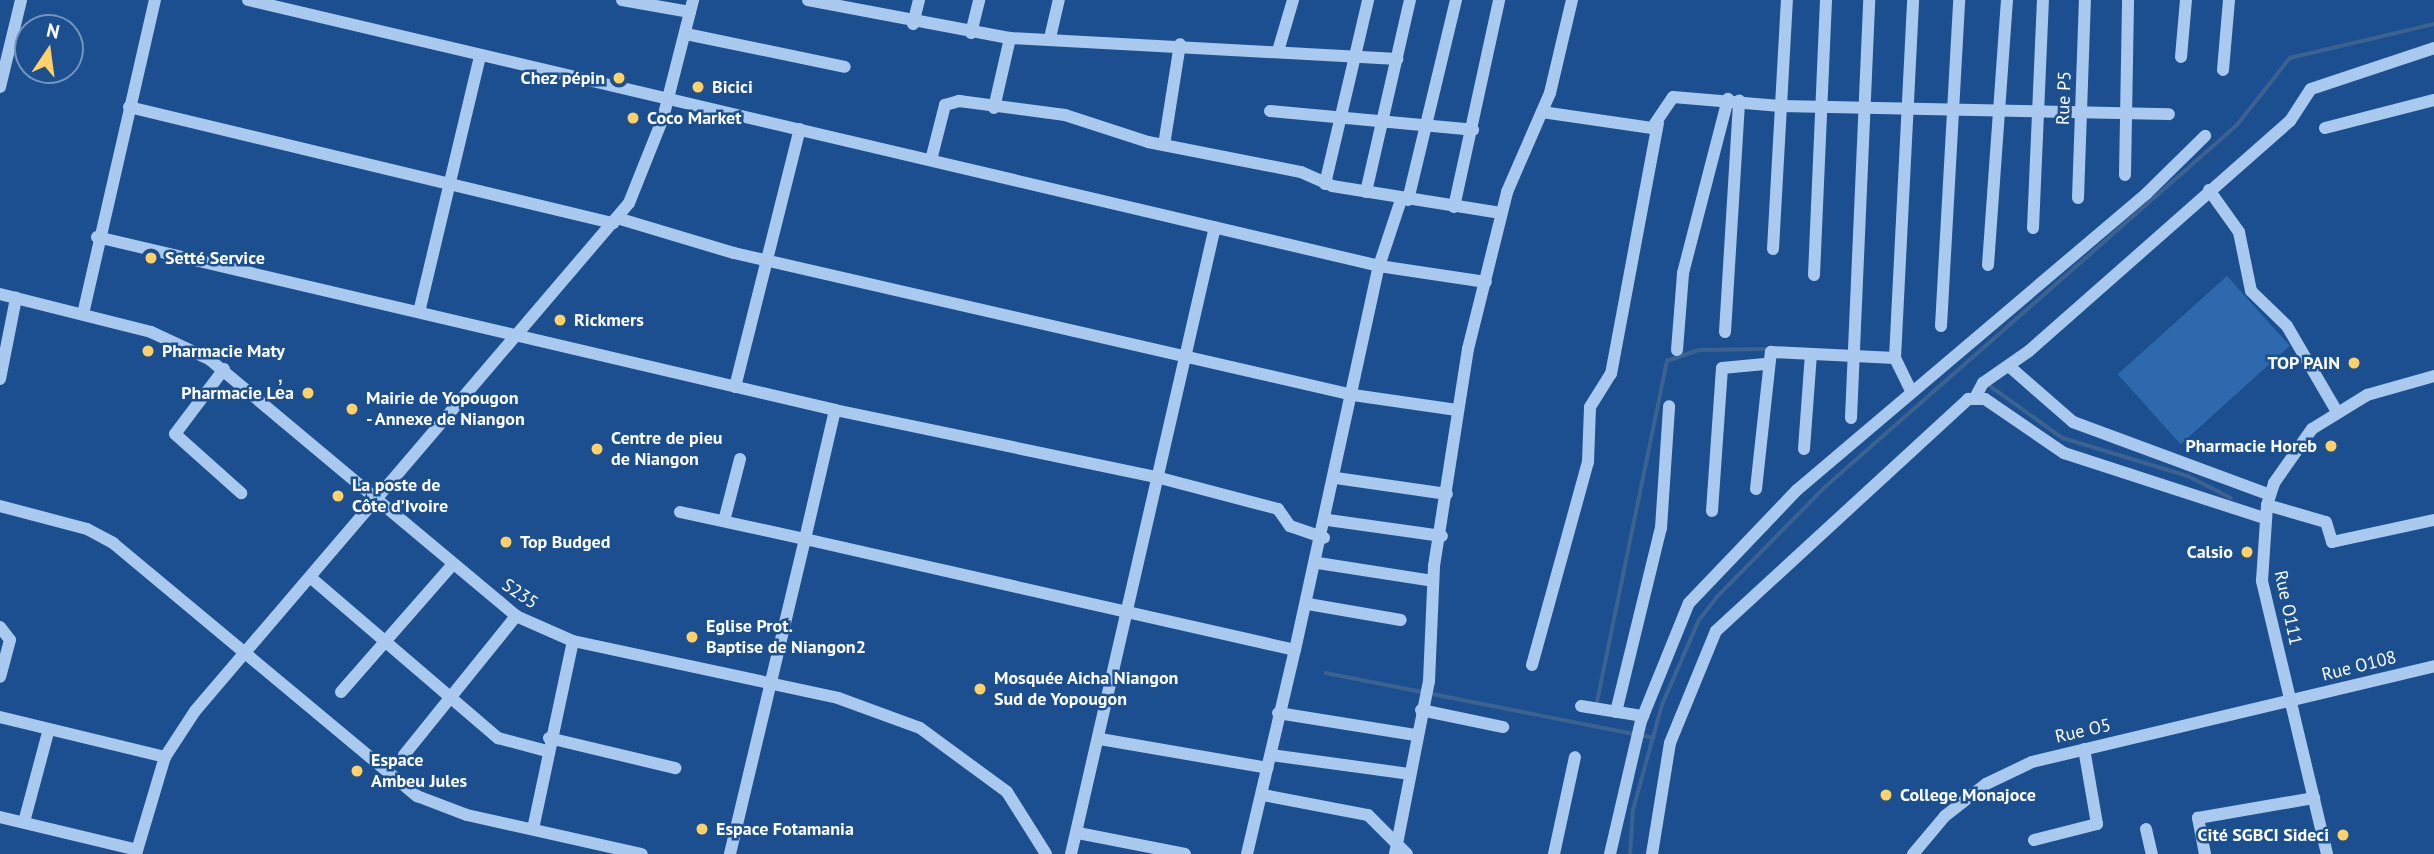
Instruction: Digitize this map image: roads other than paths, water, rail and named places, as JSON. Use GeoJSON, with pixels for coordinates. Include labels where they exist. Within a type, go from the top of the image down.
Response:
{"type":"FeatureCollection","features":[{"type":"Feature","properties":{"kind":"street"},"geometry":{"type":"LineString","coordinates":[[0,87],[3,58],[21,0]]}},
{"type":"Feature","properties":{"kind":"street"},"geometry":{"type":"LineString","coordinates":[[83,313],[97,237],[155,0]]}},
{"type":"Feature","properties":{"kind":"street"},"geometry":{"type":"LineString","coordinates":[[248,0],[480,57],[669,97],[1379,266],[1486,282]]}},
{"type":"Feature","properties":{"kind":"street"},"geometry":{"type":"LineString","coordinates":[[0,817],[137,852],[165,757],[241,654],[381,499],[520,337],[615,221],[640,185],[669,97],[692,6],[622,0]]}},
{"type":"Feature","properties":{"kind":"street"},"geometry":{"type":"LineString","coordinates":[[808,0],[913,24],[1010,38],[1180,44],[1397,60]]}},
{"type":"Feature","properties":{"kind":"street"},"geometry":{"type":"LineString","coordinates":[[913,24],[919,0]]}},
{"type":"Feature","properties":{"kind":"street"},"geometry":{"type":"LineString","coordinates":[[971,33],[979,0]]}},
{"type":"Feature","properties":{"kind":"street"},"geometry":{"type":"LineString","coordinates":[[1049,38],[1059,0]]}},
{"type":"Feature","properties":{"kind":"street"},"geometry":{"type":"LineString","coordinates":[[1278,51],[1293,0]]}},
{"type":"Feature","properties":{"kind":"street"},"geometry":{"type":"LineString","coordinates":[[1325,184],[1368,0]]}},
{"type":"Feature","properties":{"kind":"street"},"geometry":{"type":"LineString","coordinates":[[1366,192],[1410,0]]}},
{"type":"Feature","properties":{"kind":"street"},"geometry":{"type":"LineString","coordinates":[[1247,854],[1263,795],[1278,713],[1328,520],[1379,266],[1404,200],[1428,124],[1456,0]]}},
{"type":"Feature","properties":{"kind":"street"},"geometry":{"type":"LineString","coordinates":[[1454,206],[1473,130],[1499,0]]}},
{"type":"Feature","properties":{"kind":"street"},"geometry":{"type":"LineString","coordinates":[[1400,851],[1415,735],[1424,699],[1433,581],[1442,536],[1457,410],[1501,213],[1542,112],[1572,0]]}},
{"type":"Feature","properties":{"kind":"street"},"geometry":{"type":"LineString","coordinates":[[1773,249],[1787,0]]}},
{"type":"Feature","properties":{"kind":"street"},"geometry":{"type":"LineString","coordinates":[[1814,275],[1826,0]]}},
{"type":"Feature","properties":{"kind":"street"},"geometry":{"type":"LineString","coordinates":[[1850,418],[1855,356],[1862,106],[1869,0]]}},
{"type":"Feature","properties":{"kind":"street"},"geometry":{"type":"LineString","coordinates":[[1910,389],[1895,358],[1910,107],[1913,0]]}},
{"type":"Feature","properties":{"kind":"street"},"geometry":{"type":"LineString","coordinates":[[1941,326],[1959,0]]}},
{"type":"Feature","properties":{"kind":"street"},"geometry":{"type":"LineString","coordinates":[[1988,265],[1996,109],[2007,0]]}},
{"type":"Feature","properties":{"kind":"street"},"geometry":{"type":"LineString","coordinates":[[2033,228],[2043,0]]}},
{"type":"Feature","properties":{"kind":"street","name":"Rue P5"},"geometry":{"type":"LineString","coordinates":[[2078,198],[2085,0]]}},
{"type":"Feature","properties":{"kind":"street"},"geometry":{"type":"LineString","coordinates":[[2125,175],[2127,0]]}},
{"type":"Feature","properties":{"kind":"street"},"geometry":{"type":"LineString","coordinates":[[2181,57],[2186,0]]}},
{"type":"Feature","properties":{"kind":"street"},"geometry":{"type":"LineString","coordinates":[[2222,70],[2228,0]]}},
{"type":"Feature","properties":{"kind":"street"},"geometry":{"type":"LineString","coordinates":[[685,34],[845,67]]}},
{"type":"Feature","properties":{"kind":"street"},"geometry":{"type":"LineString","coordinates":[[994,108],[1010,38]]}},
{"type":"Feature","properties":{"kind":"street"},"geometry":{"type":"LineString","coordinates":[[1164,145],[1180,44]]}},
{"type":"Feature","properties":{"kind":"street"},"geometry":{"type":"LineString","coordinates":[[1652,854],[1670,743],[1716,631],[1759,585],[1976,396],[1983,383],[2010,367],[2290,121],[2311,89],[2434,48]]}},
{"type":"Feature","properties":{"kind":"street"},"geometry":{"type":"LineString","coordinates":[[419,308],[480,57]]}},
{"type":"Feature","properties":{"kind":"street"},"geometry":{"type":"LineString","coordinates":[[1532,665],[1588,462],[1591,407],[1611,374],[1657,124],[1673,97],[1781,106],[2081,110],[2169,114]]}},
{"type":"Feature","properties":{"kind":"street"},"geometry":{"type":"LineString","coordinates":[[1725,332],[1733,100]]}},
{"type":"Feature","properties":{"kind":"street"},"geometry":{"type":"LineString","coordinates":[[1677,350],[1684,273],[1733,100]]}},
{"type":"Feature","properties":{"kind":"street"},"geometry":{"type":"LineString","coordinates":[[2325,128],[2434,100]]}},
{"type":"Feature","properties":{"kind":"street"},"geometry":{"type":"LineString","coordinates":[[931,160],[950,101],[1065,115],[1164,145],[1301,172],[1325,184],[1404,200],[1501,213]]}},
{"type":"Feature","properties":{"kind":"street"},"geometry":{"type":"LineString","coordinates":[[129,107],[769,259],[1188,354],[1353,395],[1457,410]]}},
{"type":"Feature","properties":{"kind":"street"},"geometry":{"type":"LineString","coordinates":[[1270,111],[1340,120],[1428,124],[1473,130]]}},
{"type":"Feature","properties":{"kind":"street"},"geometry":{"type":"LineString","coordinates":[[1542,112],[1657,124]]}},
{"type":"Feature","properties":{"kind":"street"},"geometry":{"type":"LineString","coordinates":[[735,387],[800,129]]}},
{"type":"Feature","properties":{"kind":"street"},"geometry":{"type":"LineString","coordinates":[[1610,854],[1635,741],[1689,603],[1797,490],[1910,389],[2089,243],[2205,136]]}},
{"type":"Feature","properties":{"kind":"street"},"geometry":{"type":"LineString","coordinates":[[2209,190],[2239,232],[2251,291],[2287,326],[2337,412]]}},
{"type":"Feature","properties":{"kind":"street"},"geometry":{"type":"LineString","coordinates":[[1071,854],[1129,613],[1215,227]]}},
{"type":"Feature","properties":{"kind":"street"},"geometry":{"type":"LineString","coordinates":[[97,237],[419,308],[520,337],[835,410],[1160,478],[1278,509],[1290,526],[1324,537]]}},
{"type":"Feature","properties":{"kind":"street","name":"S235"},"geometry":{"type":"LineString","coordinates":[[0,294],[83,313],[175,341],[224,369],[381,499],[452,565],[516,616],[573,641],[886,712],[953,748],[1007,792],[1046,854]]}},
{"type":"Feature","properties":{"kind":"street"},"geometry":{"type":"LineString","coordinates":[[0,379],[16,298]]}},
{"type":"Feature","properties":{"kind":"street"},"geometry":{"type":"LineString","coordinates":[[1756,489],[1765,364],[1770,352],[1895,358]]}},
{"type":"Feature","properties":{"kind":"street"},"geometry":{"type":"LineString","coordinates":[[1804,449],[1811,354]]}},
{"type":"Feature","properties":{"kind":"street"},"geometry":{"type":"LineString","coordinates":[[1712,511],[1722,368],[1765,364]]}},
{"type":"Feature","properties":{"kind":"street"},"geometry":{"type":"LineString","coordinates":[[2010,367],[2073,422],[2326,522],[2332,542],[2434,520]]}},
{"type":"Feature","properties":{"kind":"street"},"geometry":{"type":"LineString","coordinates":[[224,369],[175,434],[241,493]]}},
{"type":"Feature","properties":{"kind":"street","name":"Rue O111"},"geometry":{"type":"LineString","coordinates":[[2327,854],[2262,581],[2264,518],[2268,500],[2297,447],[2337,412],[2434,376]]}},
{"type":"Feature","properties":{"kind":"street"},"geometry":{"type":"LineString","coordinates":[[1976,396],[2064,453],[2264,518]]}},
{"type":"Feature","properties":{"kind":"street"},"geometry":{"type":"LineString","coordinates":[[1616,712],[1661,528],[1669,407]]}},
{"type":"Feature","properties":{"kind":"street"},"geometry":{"type":"LineString","coordinates":[[730,854],[835,410]]}},
{"type":"Feature","properties":{"kind":"street"},"geometry":{"type":"LineString","coordinates":[[724,521],[740,459]]}},
{"type":"Feature","properties":{"kind":"street"},"geometry":{"type":"LineString","coordinates":[[1336,478],[1447,495]]}},
{"type":"Feature","properties":{"kind":"street"},"geometry":{"type":"LineString","coordinates":[[0,506],[87,529],[113,543],[241,654],[417,796],[467,815],[642,854]]}},
{"type":"Feature","properties":{"kind":"street"},"geometry":{"type":"LineString","coordinates":[[680,512],[1295,650]]}},
{"type":"Feature","properties":{"kind":"street"},"geometry":{"type":"LineString","coordinates":[[1328,520],[1442,536]]}},
{"type":"Feature","properties":{"kind":"street"},"geometry":{"type":"LineString","coordinates":[[1318,563],[1433,581]]}},
{"type":"Feature","properties":{"kind":"street"},"geometry":{"type":"LineString","coordinates":[[341,692],[452,565]]}},
{"type":"Feature","properties":{"kind":"street"},"geometry":{"type":"LineString","coordinates":[[310,577],[386,640],[449,700],[498,738],[675,768]]}},
{"type":"Feature","properties":{"kind":"street"},"geometry":{"type":"LineString","coordinates":[[1308,604],[1401,620]]}},
{"type":"Feature","properties":{"kind":"street"},"geometry":{"type":"LineString","coordinates":[[404,755],[516,616]]}},
{"type":"Feature","properties":{"kind":"street"},"geometry":{"type":"LineString","coordinates":[[0,627],[10,640],[0,677]]}},
{"type":"Feature","properties":{"kind":"street"},"geometry":{"type":"LineString","coordinates":[[533,829],[548,745],[573,641]]}},
{"type":"Feature","properties":{"kind":"street","name":"Rue O108"},"geometry":{"type":"LineString","coordinates":[[2292,701],[2434,666]]}},
{"type":"Feature","properties":{"kind":"street"},"geometry":{"type":"LineString","coordinates":[[1424,699],[1503,727]]}},
{"type":"Feature","properties":{"kind":"street","name":"Rue O5"},"geometry":{"type":"LineString","coordinates":[[1913,854],[1945,816],[1986,784],[2032,762],[2292,701]]}},
{"type":"Feature","properties":{"kind":"street"},"geometry":{"type":"LineString","coordinates":[[1581,706],[1642,719]]}},
{"type":"Feature","properties":{"kind":"street"},"geometry":{"type":"LineString","coordinates":[[1278,713],[1415,735]]}},
{"type":"Feature","properties":{"kind":"street"},"geometry":{"type":"LineString","coordinates":[[0,717],[165,757]]}},
{"type":"Feature","properties":{"kind":"street"},"geometry":{"type":"LineString","coordinates":[[24,822],[49,729]]}},
{"type":"Feature","properties":{"kind":"street"},"geometry":{"type":"LineString","coordinates":[[1100,739],[1268,768]]}},
{"type":"Feature","properties":{"kind":"street"},"geometry":{"type":"LineString","coordinates":[[2034,840],[2097,824],[2084,749]]}},
{"type":"Feature","properties":{"kind":"street"},"geometry":{"type":"LineString","coordinates":[[1271,755],[1409,774]]}},
{"type":"Feature","properties":{"kind":"street"},"geometry":{"type":"LineString","coordinates":[[1554,854],[1574,757]]}},
{"type":"Feature","properties":{"kind":"street"},"geometry":{"type":"LineString","coordinates":[[1263,795],[1368,815],[1400,851]]}},
{"type":"Feature","properties":{"kind":"street"},"geometry":{"type":"LineString","coordinates":[[2206,854],[2198,818],[2314,798]]}},
{"type":"Feature","properties":{"kind":"street"},"geometry":{"type":"LineString","coordinates":[[2146,829],[2152,854]]}},
{"type":"Feature","properties":{"kind":"street"},"geometry":{"type":"LineString","coordinates":[[1078,833],[1185,854]]}},
{"type":"Feature","properties":{"kind":"waterway"},"geometry":{"type":"LineString","coordinates":[[1630,854],[1633,810],[1662,705],[1699,620],[1716,598],[1825,487],[2237,125],[2290,58],[2434,24]]}},
{"type":"Feature","properties":{"kind":"waterway"},"geometry":{"type":"LineString","coordinates":[[1597,702],[1667,361],[1699,350],[1770,349]]}},
{"type":"Feature","properties":{"kind":"waterway"},"geometry":{"type":"LineString","coordinates":[[1990,386],[2063,438],[2188,476],[2231,498]]}},
{"type":"Feature","properties":{"kind":"waterway"},"geometry":{"type":"LineString","coordinates":[[1326,673],[1654,738]]}},
{"type":"Feature","properties":{"kind":"place","name":"Chez pépin"},"geometry":{"type":"Point","coordinates":[619,78]}},
{"type":"Feature","properties":{"kind":"place","name":"Bicici"},"geometry":{"type":"Point","coordinates":[698,87]}},
{"type":"Feature","properties":{"kind":"place","name":"Coco Market"},"geometry":{"type":"Point","coordinates":[633,118]}},
{"type":"Feature","properties":{"kind":"place","name":"Setté Service"},"geometry":{"type":"Point","coordinates":[151,258]}},
{"type":"Feature","properties":{"kind":"place","name":"Rickmers"},"geometry":{"type":"Point","coordinates":[560,320]}},
{"type":"Feature","properties":{"kind":"place","name":"Pharmacie Maty"},"geometry":{"type":"Point","coordinates":[148,351]}},
{"type":"Feature","properties":{"kind":"place","name":"TOP PAIN"},"geometry":{"type":"Point","coordinates":[2354,363]}},
{"type":"Feature","properties":{"kind":"place","name":"Pharmacie Le̓a"},"geometry":{"type":"Point","coordinates":[308,393]}},
{"type":"Feature","properties":{"kind":"place","name":"Mairie de Yopougon - Annexe de Niangon"},"geometry":{"type":"Point","coordinates":[352,409]}},
{"type":"Feature","properties":{"kind":"place","name":"Pharmacie Horeb"},"geometry":{"type":"Point","coordinates":[2331,446]}},
{"type":"Feature","properties":{"kind":"place","name":"Centre de pieu de Niangon"},"geometry":{"type":"Point","coordinates":[597,449]}},
{"type":"Feature","properties":{"kind":"place","name":"La poste de Côte d’Ivoire"},"geometry":{"type":"Point","coordinates":[338,496]}},
{"type":"Feature","properties":{"kind":"place","name":"Top Budged"},"geometry":{"type":"Point","coordinates":[506,542]}},
{"type":"Feature","properties":{"kind":"place","name":"Calsio"},"geometry":{"type":"Point","coordinates":[2247,552]}},
{"type":"Feature","properties":{"kind":"place","name":"Eglise Prot. Baptise de Niangon2"},"geometry":{"type":"Point","coordinates":[692,637]}},
{"type":"Feature","properties":{"kind":"place","name":"Mosquée Aicha Niangon Sud de Yopougon"},"geometry":{"type":"Point","coordinates":[980,689]}},
{"type":"Feature","properties":{"kind":"place","name":"Espace Ambeu Jules"},"geometry":{"type":"Point","coordinates":[357,771]}},
{"type":"Feature","properties":{"kind":"place","name":"College Monajoce"},"geometry":{"type":"Point","coordinates":[1886,795]}},
{"type":"Feature","properties":{"kind":"place","name":"Espace Fotamania"},"geometry":{"type":"Point","coordinates":[702,829]}},
{"type":"Feature","properties":{"kind":"place","name":"Cité SGBCI Sideci"},"geometry":{"type":"Point","coordinates":[2343,835]}}]}
